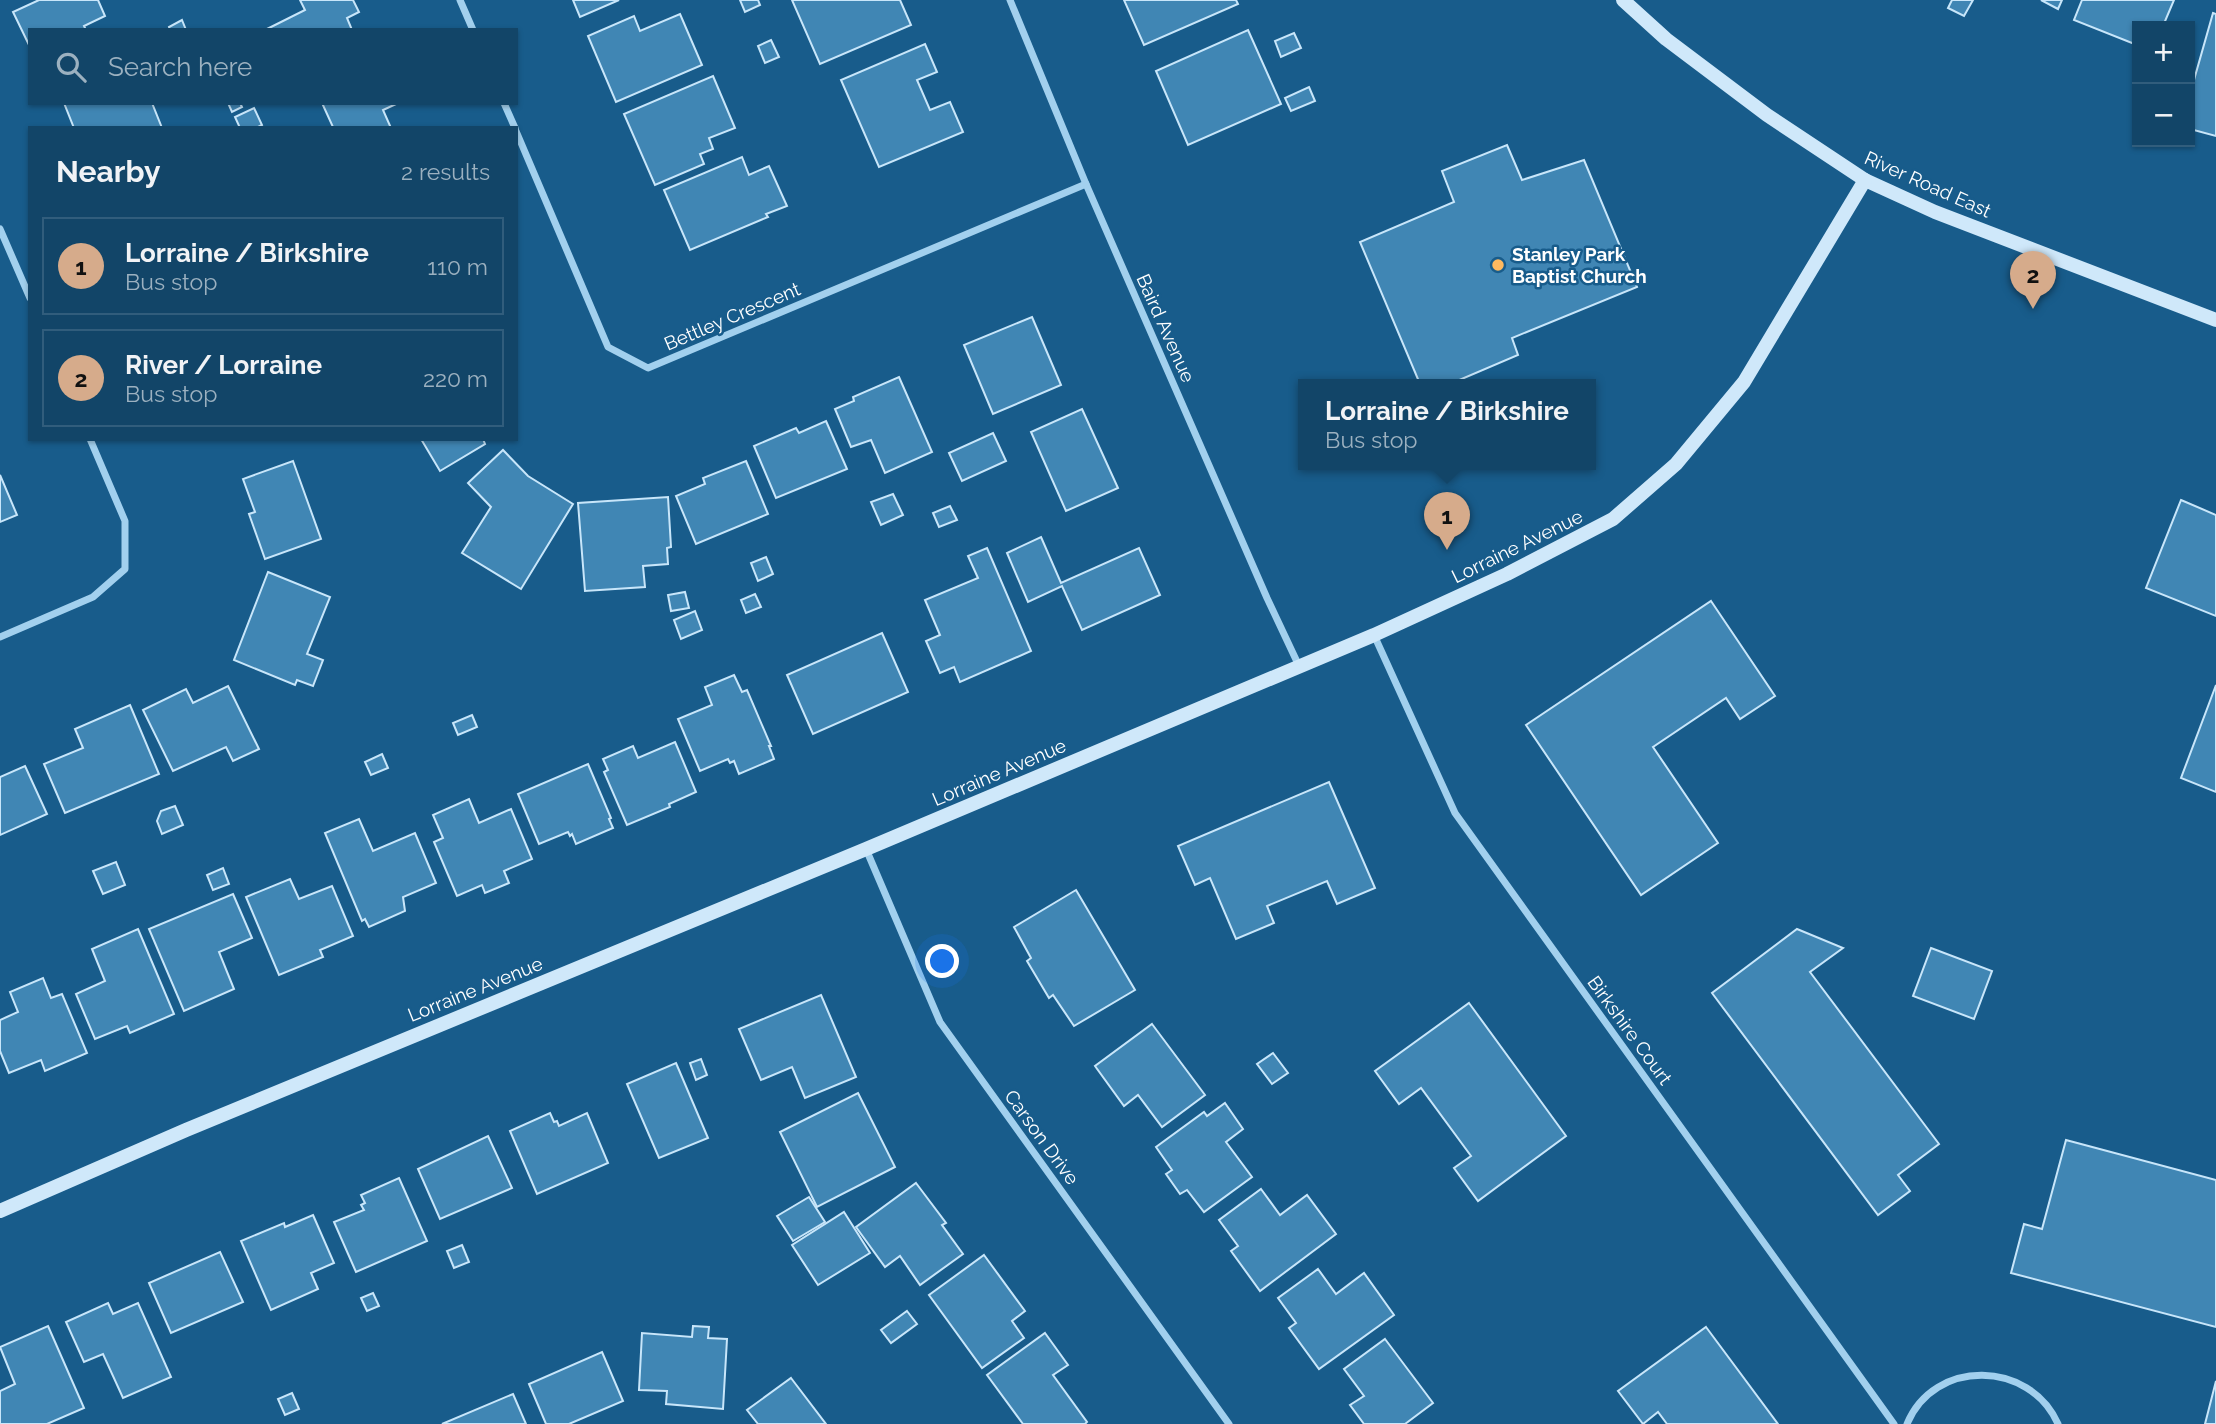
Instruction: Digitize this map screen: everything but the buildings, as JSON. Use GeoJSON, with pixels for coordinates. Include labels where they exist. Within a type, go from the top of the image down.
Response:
{"type":"FeatureCollection","features":[{"type":"Feature","properties":{"kind":"street"},"geometry":{"type":"LineString","coordinates":[[460,0],[472,28]]}},
{"type":"Feature","properties":{"kind":"street","name":"Baird Avenue"},"geometry":{"type":"LineString","coordinates":[[1010,0],[1086,184],[1299,666]]}},
{"type":"Feature","properties":{"kind":"street","name":"River Road East"},"geometry":{"type":"LineString","coordinates":[[1623,0],[1665,39],[1767,114],[1865,180],[1935,212],[2216,320]]}},
{"type":"Feature","properties":{"kind":"street","name":"Bettley Crescent"},"geometry":{"type":"LineString","coordinates":[[505,105],[515,126]]}},
{"type":"Feature","properties":{"kind":"street","name":"Bettley Crescent"},"geometry":{"type":"LineString","coordinates":[[518,134],[608,347],[648,368],[1086,184]]}},
{"type":"Feature","properties":{"kind":"street","name":"Lorraine Avenue"},"geometry":{"type":"LineString","coordinates":[[0,1211],[186,1130],[866,849],[1374,635],[1507,574],[1613,519],[1676,464],[1744,382],[1865,180]]}},
{"type":"Feature","properties":{"kind":"street"},"geometry":{"type":"LineString","coordinates":[[0,229],[28,293]]}},
{"type":"Feature","properties":{"kind":"street"},"geometry":{"type":"LineString","coordinates":[[0,637],[93,597],[125,569],[125,521],[91,441]]}},
{"type":"Feature","properties":{"kind":"street","name":"Birkshire Court"},"geometry":{"type":"LineString","coordinates":[[1374,635],[1455,813],[1894,1424]]}},
{"type":"Feature","properties":{"kind":"street","name":"Carson Drive"},"geometry":{"type":"LineString","coordinates":[[866,849],[940,1022],[1229,1424]]}},
{"type":"Feature","properties":{"kind":"street"},"geometry":{"type":"LineString","coordinates":[[1907,1424],[1911,1414],[1930,1393],[1955,1378],[1991,1374],[2019,1382],[2042,1399],[2058,1424]]}},
{"type":"Feature","properties":{"kind":"place","name":"Stanley Park Baptist Church"},"geometry":{"type":"Point","coordinates":[1498,265]}},
{"type":"Feature","properties":{"kind":"place","name":"River / Lorraine"},"geometry":{"type":"Point","coordinates":[2033,309]}},
{"type":"Feature","properties":{"kind":"place","name":"Lorraine / Birkshire"},"geometry":{"type":"Point","coordinates":[1447,550]}}]}
